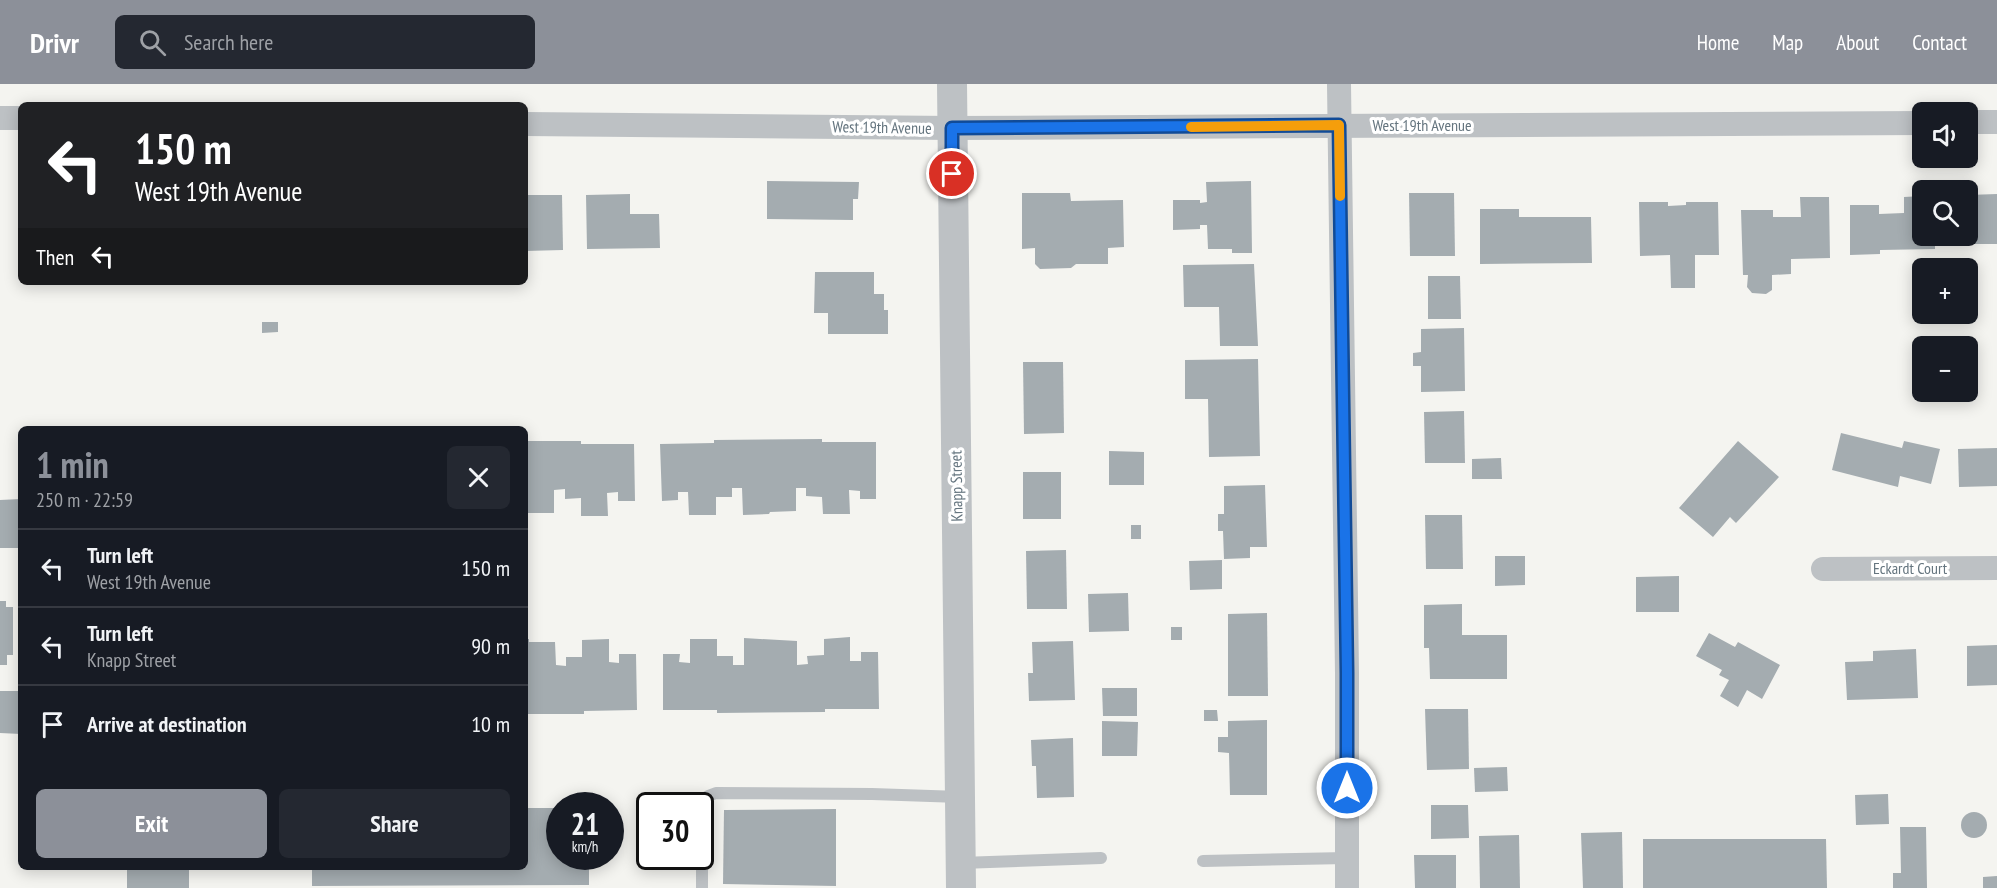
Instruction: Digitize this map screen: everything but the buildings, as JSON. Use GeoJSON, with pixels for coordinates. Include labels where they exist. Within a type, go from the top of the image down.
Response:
{"type":"FeatureCollection","features":[{"type":"Feature","properties":{"kind":"street","name":"Knapp Street"},"geometry":{"type":"LineString","coordinates":[[952,84],[961,875]]}},
{"type":"Feature","properties":{"kind":"street"},"geometry":{"type":"LineString","coordinates":[[1339,84],[1347,673],[1347,888]]}},
{"type":"Feature","properties":{"kind":"street"},"geometry":{"type":"LineString","coordinates":[[0,118],[18,118]]}},
{"type":"Feature","properties":{"kind":"street"},"geometry":{"type":"LineString","coordinates":[[1978,122],[1997,122]]}},
{"type":"Feature","properties":{"kind":"street","name":"West 19th Avenue"},"geometry":{"type":"LineString","coordinates":[[528,124],[952,128],[1912,123]]}},
{"type":"Feature","properties":{"kind":"street","name":"Eckardt Court"},"geometry":{"type":"LineString","coordinates":[[1823,569],[1997,568]]}},
{"type":"Feature","properties":{"kind":"lane"},"geometry":{"type":"LineString","coordinates":[[702,888],[702,803],[708,796],[716,794],[872,794],[960,797]]}},
{"type":"Feature","properties":{"kind":"lane"},"geometry":{"type":"LineString","coordinates":[[961,875],[1101,858]]}},
{"type":"Feature","properties":{"kind":"lane"},"geometry":{"type":"LineString","coordinates":[[1203,861],[1347,858]]}},
{"type":"Feature","properties":{"kind":"slow traffic"},"geometry":{"type":"LineString","coordinates":[[1191,127],[1339,125],[1340,196]]}},
{"type":"Feature","properties":{"kind":"route"},"geometry":{"type":"LineString","coordinates":[[952,174],[952,128],[1339,125],[1347,788]]}}]}
